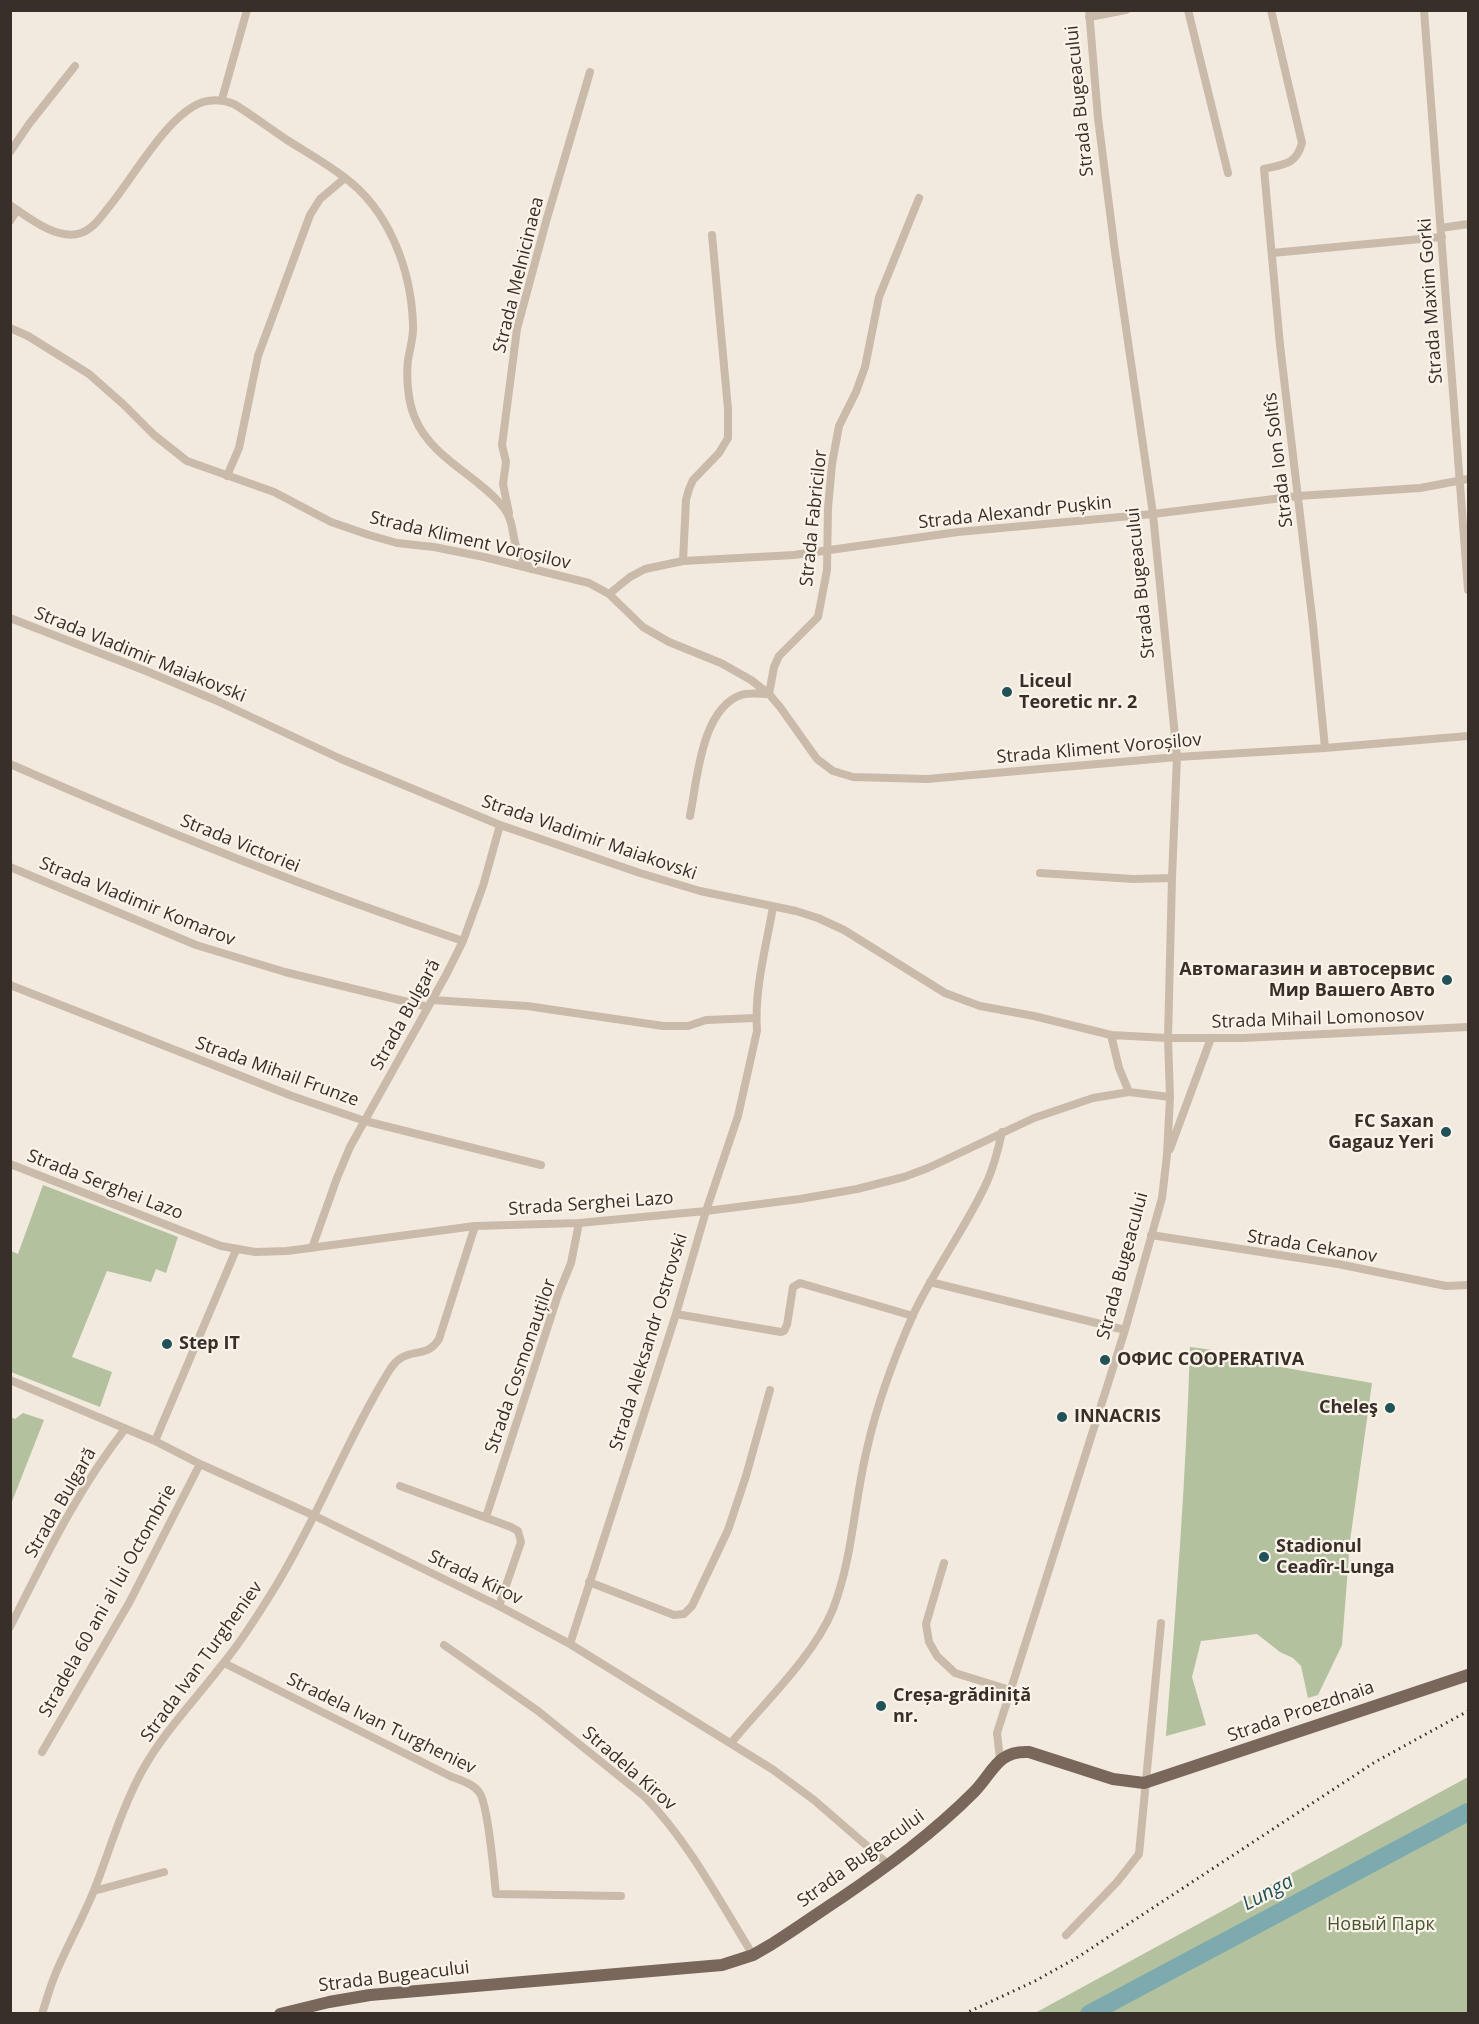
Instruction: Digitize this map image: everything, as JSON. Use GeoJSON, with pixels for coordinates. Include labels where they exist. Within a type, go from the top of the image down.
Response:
{"type":"FeatureCollection","features":[{"type":"Feature","properties":{"kind":"main road","name":"Strada Proezdnaia"},"geometry":{"type":"LineString","coordinates":[[1000,1759],[1017,1751],[1029,1752],[1113,1779],[1144,1783],[1468,1675]]}},
{"type":"Feature","properties":{"kind":"main road","name":"Strada Bugeacului"},"geometry":{"type":"LineString","coordinates":[[280,2013],[370,1995],[699,1968],[722,1965],[753,1955],[787,1935],[889,1865],[918,1842],[975,1791],[1000,1759]]}},
{"type":"Feature","properties":{"kind":"street"},"geometry":{"type":"LineString","coordinates":[[222,99],[247,10]]}},
{"type":"Feature","properties":{"kind":"street"},"geometry":{"type":"LineString","coordinates":[[1089,14],[1126,10]]}},
{"type":"Feature","properties":{"kind":"street"},"geometry":{"type":"LineString","coordinates":[[1188,10],[1228,173]]}},
{"type":"Feature","properties":{"kind":"street","name":"Strada Ion Soltîs"},"geometry":{"type":"LineString","coordinates":[[1271,10],[1302,143],[1299,153],[1292,162],[1264,169],[1280,345],[1325,748]]}},
{"type":"Feature","properties":{"kind":"street","name":"Strada Maxim Gorki"},"geometry":{"type":"LineString","coordinates":[[1424,10],[1468,590]]}},
{"type":"Feature","properties":{"kind":"street","name":"Strada Bugeacului"},"geometry":{"type":"LineString","coordinates":[[1000,1759],[997,1733],[1125,1330],[1162,1198],[1170,1097],[1168,1038],[1177,757],[1153,514],[1114,252],[1098,118],[1089,14]]}},
{"type":"Feature","properties":{"kind":"street"},"geometry":{"type":"LineString","coordinates":[[10,152],[75,66]]}},
{"type":"Feature","properties":{"kind":"street","name":"Strada Melnicinaea"},"geometry":{"type":"LineString","coordinates":[[531,569],[521,558],[516,545],[503,484],[506,462],[502,445],[506,403],[517,329],[590,72]]}},
{"type":"Feature","properties":{"kind":"street"},"geometry":{"type":"LineString","coordinates":[[10,221],[14,207],[42,226],[63,234],[81,233],[93,226],[117,198],[156,143],[184,114],[202,102],[222,99],[234,104],[345,178],[388,227],[400,253],[414,327],[408,362],[408,389],[415,419],[428,438],[453,465],[506,510],[512,524]]}},
{"type":"Feature","properties":{"kind":"street"},"geometry":{"type":"LineString","coordinates":[[227,476],[239,448],[258,356],[310,215],[320,199],[345,178]]}},
{"type":"Feature","properties":{"kind":"street","name":"Strada Fabricilor"},"geometry":{"type":"LineString","coordinates":[[769,694],[774,667],[779,656],[818,617],[827,570],[828,508],[832,464],[839,426],[856,392],[865,367],[879,297],[919,198]]}},
{"type":"Feature","properties":{"kind":"street"},"geometry":{"type":"LineString","coordinates":[[1441,228],[1468,224]]}},
{"type":"Feature","properties":{"kind":"street"},"geometry":{"type":"LineString","coordinates":[[683,561],[688,489],[693,480],[719,453],[728,438],[729,409],[712,235]]}},
{"type":"Feature","properties":{"kind":"street"},"geometry":{"type":"LineString","coordinates":[[1272,253],[1442,237]]}},
{"type":"Feature","properties":{"kind":"street","name":"Strada Kliment Voroșilov"},"geometry":{"type":"LineString","coordinates":[[10,328],[28,336],[89,374],[154,435],[187,461],[274,492],[331,522],[369,535],[397,543],[434,547],[484,557],[589,583],[609,594],[643,627],[677,646],[721,663],[751,680],[769,694],[817,759],[833,771],[853,777],[927,778],[1468,736]]}},
{"type":"Feature","properties":{"kind":"street","name":"Strada Alexandr Pușkin"},"geometry":{"type":"LineString","coordinates":[[609,594],[630,577],[645,569],[683,561],[794,555],[958,532],[1153,514],[1298,496],[1420,488],[1468,479]]}},
{"type":"Feature","properties":{"kind":"street","name":"Strada Vladimir Maiakovski"},"geometry":{"type":"LineString","coordinates":[[10,618],[146,671],[340,759],[500,825],[700,891],[818,918],[844,930],[945,993],[964,1001],[1111,1035],[1168,1038]]}},
{"type":"Feature","properties":{"kind":"street"},"geometry":{"type":"LineString","coordinates":[[690,816],[705,740],[717,714],[725,703],[743,694],[769,694]]}},
{"type":"Feature","properties":{"kind":"street","name":"Strada Victoriei"},"geometry":{"type":"LineString","coordinates":[[10,764],[98,803],[282,877],[463,941]]}},
{"type":"Feature","properties":{"kind":"street","name":"Strada Bulgară"},"geometry":{"type":"LineString","coordinates":[[312,1248],[350,1147],[463,941],[483,886],[500,825]]}},
{"type":"Feature","properties":{"kind":"street","name":"Strada Vladimir Komarov"},"geometry":{"type":"LineString","coordinates":[[10,867],[196,945],[285,972],[430,1004],[527,1006],[663,1026],[688,1026],[706,1020],[756,1018]]}},
{"type":"Feature","properties":{"kind":"street"},"geometry":{"type":"LineString","coordinates":[[1040,873],[1133,879],[1172,878]]}},
{"type":"Feature","properties":{"kind":"street","name":"Strada Aleksandr Ostrovski"},"geometry":{"type":"LineString","coordinates":[[570,1644],[738,1116],[758,1031],[756,1018],[758,992],[773,907]]}},
{"type":"Feature","properties":{"kind":"street","name":"Strada Mihail Frunze"},"geometry":{"type":"LineString","coordinates":[[10,985],[292,1096],[365,1120],[541,1164]]}},
{"type":"Feature","properties":{"kind":"street","name":"Strada Mihail Lomonosov"},"geometry":{"type":"LineString","coordinates":[[1168,1038],[1468,1027]]}},
{"type":"Feature","properties":{"kind":"street"},"geometry":{"type":"LineString","coordinates":[[1111,1035],[1119,1068],[1129,1092]]}},
{"type":"Feature","properties":{"kind":"street","name":"Strada Bugeacului"},"geometry":{"type":"LineString","coordinates":[[1167,1155],[1211,1038]]}},
{"type":"Feature","properties":{"kind":"street","name":"Strada Serghei Lazo"},"geometry":{"type":"LineString","coordinates":[[10,1164],[210,1242],[236,1250],[255,1252],[312,1248],[475,1226],[579,1223],[800,1199],[857,1189],[904,1177],[1034,1118],[1093,1098],[1129,1092],[1170,1097]]}},
{"type":"Feature","properties":{"kind":"street"},"geometry":{"type":"LineString","coordinates":[[731,1743],[815,1642],[832,1610],[847,1560],[866,1449],[880,1402],[913,1316],[985,1185],[995,1161],[1002,1132]]}},
{"type":"Feature","properties":{"kind":"street","name":"Strada Cosmonauților"},"geometry":{"type":"LineString","coordinates":[[486,1518],[558,1295],[571,1263],[579,1223]]}},
{"type":"Feature","properties":{"kind":"street","name":"Strada Ivan Turgheniev"},"geometry":{"type":"LineString","coordinates":[[42,2013],[54,1976],[94,1891],[118,1826],[142,1771],[172,1728],[224,1663],[276,1585],[315,1516],[358,1427],[389,1370],[405,1354],[429,1350],[439,1339],[475,1226]]}},
{"type":"Feature","properties":{"kind":"street","name":"Strada Cekanov"},"geometry":{"type":"LineString","coordinates":[[1151,1235],[1338,1264],[1446,1286],[1468,1285]]}},
{"type":"Feature","properties":{"kind":"street"},"geometry":{"type":"LineString","coordinates":[[155,1441],[236,1250]]}},
{"type":"Feature","properties":{"kind":"street"},"geometry":{"type":"LineString","coordinates":[[930,1282],[1125,1330]]}},
{"type":"Feature","properties":{"kind":"street"},"geometry":{"type":"LineString","coordinates":[[676,1314],[781,1332],[787,1325],[793,1287],[800,1283],[913,1316]]}},
{"type":"Feature","properties":{"kind":"street","name":"Strada Kirov"},"geometry":{"type":"LineString","coordinates":[[10,1380],[155,1441],[315,1516],[499,1606],[570,1644],[772,1769],[814,1800],[889,1865]]}},
{"type":"Feature","properties":{"kind":"street"},"geometry":{"type":"LineString","coordinates":[[589,1582],[674,1615],[684,1614],[692,1606],[728,1530],[770,1390]]}},
{"type":"Feature","properties":{"kind":"street","name":"Strada Bulgară"},"geometry":{"type":"LineString","coordinates":[[10,1627],[63,1522],[91,1474],[125,1429]]}},
{"type":"Feature","properties":{"kind":"street","name":"Stradela 60 ani ai lui Octombrie"},"geometry":{"type":"LineString","coordinates":[[42,1752],[129,1603],[200,1464]]}},
{"type":"Feature","properties":{"kind":"street"},"geometry":{"type":"LineString","coordinates":[[400,1486],[518,1531],[521,1542],[499,1606]]}},
{"type":"Feature","properties":{"kind":"street"},"geometry":{"type":"LineString","coordinates":[[944,1563],[926,1624],[929,1642],[937,1656],[955,1673],[1010,1690]]}},
{"type":"Feature","properties":{"kind":"street"},"geometry":{"type":"LineString","coordinates":[[1066,1935],[1117,1882],[1139,1854],[1161,1623]]}},
{"type":"Feature","properties":{"kind":"street","name":"Stradela Kirov"},"geometry":{"type":"LineString","coordinates":[[444,1645],[538,1711],[645,1797],[670,1825],[753,1955]]}},
{"type":"Feature","properties":{"kind":"street","name":"Stradela Ivan Turgheniev"},"geometry":{"type":"LineString","coordinates":[[224,1663],[470,1784],[479,1791],[485,1805],[496,1894],[621,1896]]}},
{"type":"Feature","properties":{"kind":"street"},"geometry":{"type":"LineString","coordinates":[[94,1891],[164,1872]]}},
{"type":"Feature","properties":{"kind":"green space"},"geometry":{"type":"Polygon","coordinates":[[[43,1185],[178,1237],[166,1273],[156,1269],[151,1282],[107,1271],[72,1357],[112,1372],[100,1407],[11,1372],[11,1251],[18,1254],[43,1185]]]}},
{"type":"Feature","properties":{"kind":"green space","name":"Stadionul Ceadîr-Lunga"},"geometry":{"type":"Polygon","coordinates":[[[1190,1347],[1213,1350],[1212,1355],[1372,1383],[1350,1541],[1342,1645],[1318,1695],[1308,1698],[1301,1666],[1257,1634],[1201,1641],[1192,1677],[1206,1725],[1166,1736],[1183,1493],[1190,1347]]]}},
{"type":"Feature","properties":{"kind":"green space"},"geometry":{"type":"Polygon","coordinates":[[[23,1413],[44,1420],[11,1504],[11,1417],[15,1419],[23,1413]]]}},
{"type":"Feature","properties":{"kind":"green space","name":"Новый Парк"},"geometry":{"type":"Polygon","coordinates":[[[1468,1777],[1468,2013],[1035,2013],[1468,1777]]]}},
{"type":"Feature","properties":{"kind":"waterway","name":"Lunga"},"geometry":{"type":"LineString","coordinates":[[1089,2014],[1468,1812]]}},
{"type":"Feature","properties":{"kind":"railway"},"geometry":{"type":"LineString","coordinates":[[964,2014],[1035,1981],[1078,1957],[1375,1762],[1468,1711]]}},
{"type":"Feature","properties":{"kind":"place","name":"Liceul Teoretic nr. 2"},"geometry":{"type":"Point","coordinates":[1007,692]}},
{"type":"Feature","properties":{"kind":"place","name":"Автомагазин и автосервис Мир Вашего Авто"},"geometry":{"type":"Point","coordinates":[1447,980]}},
{"type":"Feature","properties":{"kind":"place","name":"FC Saxan Gagauz Yeri"},"geometry":{"type":"Point","coordinates":[1446,1132]}},
{"type":"Feature","properties":{"kind":"place","name":"Step IT"},"geometry":{"type":"Point","coordinates":[167,1344]}},
{"type":"Feature","properties":{"kind":"place","name":"ОФИС COOPERATIVA"},"geometry":{"type":"Point","coordinates":[1105,1360]}},
{"type":"Feature","properties":{"kind":"place","name":"Cheleş"},"geometry":{"type":"Point","coordinates":[1390,1408]}},
{"type":"Feature","properties":{"kind":"place","name":"INNACRIS"},"geometry":{"type":"Point","coordinates":[1062,1417]}},
{"type":"Feature","properties":{"kind":"place","name":"Stadionul Ceadîr-Lunga"},"geometry":{"type":"Point","coordinates":[1264,1557]}},
{"type":"Feature","properties":{"kind":"place","name":"Creșa-grădiniță nr."},"geometry":{"type":"Point","coordinates":[881,1706]}}]}
